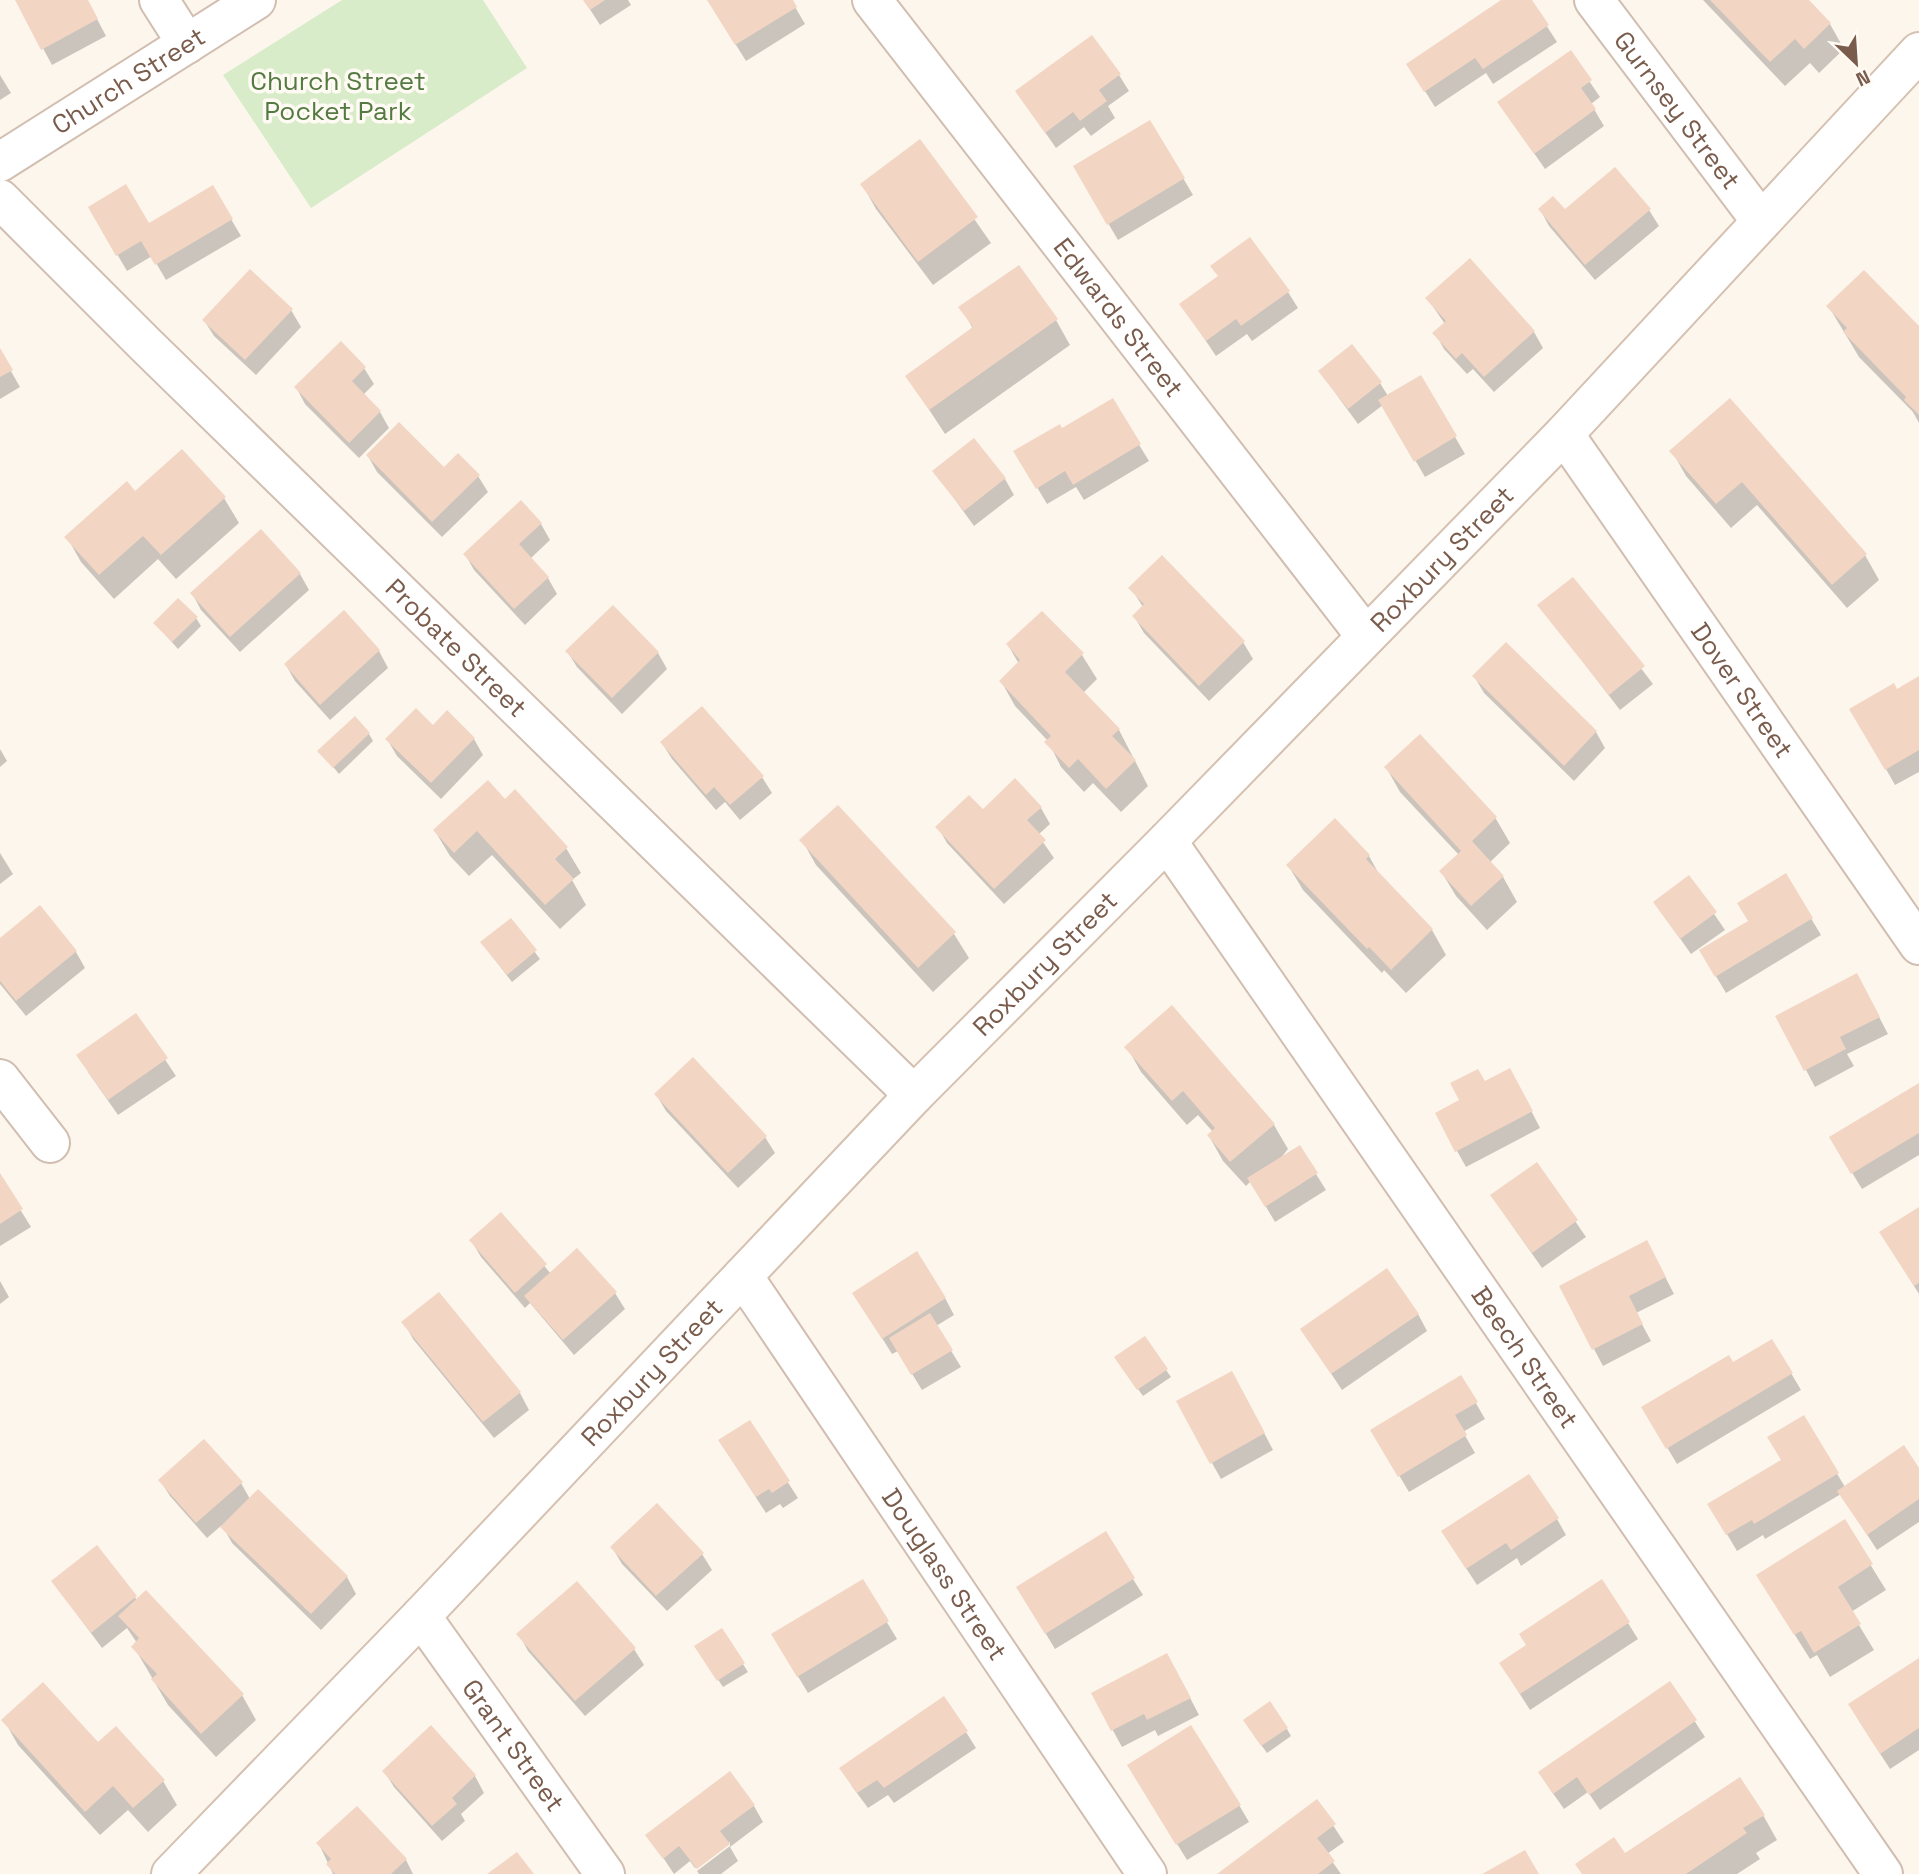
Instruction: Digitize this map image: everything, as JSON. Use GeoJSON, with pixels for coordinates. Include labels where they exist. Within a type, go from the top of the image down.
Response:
{"type":"FeatureCollection","features":[{"type":"Feature","properties":{"kind":"street"},"geometry":{"type":"LineString","coordinates":[[159,0],[187,44]]}},
{"type":"Feature","properties":{"kind":"street","name":"Church Street"},"geometry":{"type":"LineString","coordinates":[[0,162],[256,0]]}},
{"type":"Feature","properties":{"kind":"street","name":"Edwards Street"},"geometry":{"type":"LineString","coordinates":[[872,0],[1365,635]]}},
{"type":"Feature","properties":{"kind":"street","name":"Gurnsey Street"},"geometry":{"type":"LineString","coordinates":[[1594,0],[1761,221]]}},
{"type":"Feature","properties":{"kind":"street","name":"Roxbury Street"},"geometry":{"type":"LineString","coordinates":[[171,1874],[421,1616],[914,1095],[1167,841],[1365,635],[1564,434],[1919,52]]}},
{"type":"Feature","properties":{"kind":"street","name":"Probate Street"},"geometry":{"type":"LineString","coordinates":[[0,199],[175,374],[914,1095]]}},
{"type":"Feature","properties":{"kind":"street","name":"Dover Street"},"geometry":{"type":"LineString","coordinates":[[1564,434],[1919,946]]}},
{"type":"Feature","properties":{"kind":"street","name":"Beech Street"},"geometry":{"type":"LineString","coordinates":[[1167,841],[1883,1874]]}},
{"type":"Feature","properties":{"kind":"street"},"geometry":{"type":"LineString","coordinates":[[0,1079],[50,1143]]}},
{"type":"Feature","properties":{"kind":"street","name":"Douglass Street"},"geometry":{"type":"LineString","coordinates":[[743,1276],[1147,1874]]}},
{"type":"Feature","properties":{"kind":"street","name":"Grant Street"},"geometry":{"type":"LineString","coordinates":[[421,1616],[605,1874]]}},
{"type":"Feature","properties":{"kind":"green space","name":"Church Street Pocket Park"},"geometry":{"type":"Polygon","coordinates":[[[342,0],[483,0],[527,68],[311,208],[223,75],[342,0]]]}},
{"type":"Feature","properties":{"kind":"building"},"geometry":{"type":"Polygon","coordinates":[[[15,0],[88,0],[98,19],[41,50],[15,0]]]}},
{"type":"Feature","properties":{"kind":"building"},"geometry":{"type":"Polygon","coordinates":[[[583,0],[605,0],[590,10],[583,0]]]}},
{"type":"Feature","properties":{"kind":"building"},"geometry":{"type":"Polygon","coordinates":[[[707,0],[793,0],[797,7],[735,45],[707,0]]]}},
{"type":"Feature","properties":{"kind":"building"},"geometry":{"type":"Polygon","coordinates":[[[1501,0],[1532,0],[1549,25],[1483,69],[1475,58],[1424,92],[1406,64],[1501,0]]]}},
{"type":"Feature","properties":{"kind":"building"},"geometry":{"type":"Polygon","coordinates":[[[1710,0],[1809,0],[1831,23],[1804,49],[1795,39],[1770,62],[1710,0]]]}},
{"type":"Feature","properties":{"kind":"building"},"geometry":{"type":"Polygon","coordinates":[[[1092,35],[1121,74],[1099,90],[1107,101],[1080,121],[1073,112],[1045,133],[1015,91],[1092,35]]]}},
{"type":"Feature","properties":{"kind":"building"},"geometry":{"type":"Polygon","coordinates":[[[1571,50],[1592,80],[1581,88],[1596,109],[1534,154],[1497,102],[1571,50]]]}},
{"type":"Feature","properties":{"kind":"building"},"geometry":{"type":"Polygon","coordinates":[[[1150,120],[1185,178],[1107,225],[1073,166],[1150,120]]]}},
{"type":"Feature","properties":{"kind":"building"},"geometry":{"type":"Polygon","coordinates":[[[920,139],[978,217],[918,262],[860,184],[920,139]]]}},
{"type":"Feature","properties":{"kind":"building"},"geometry":{"type":"Polygon","coordinates":[[[1615,167],[1651,209],[1585,265],[1538,209],[1553,196],[1565,209],[1615,167]]]}},
{"type":"Feature","properties":{"kind":"building"},"geometry":{"type":"Polygon","coordinates":[[[126,184],[149,223],[213,185],[233,219],[155,265],[141,241],[116,256],[88,207],[126,184]]]}},
{"type":"Feature","properties":{"kind":"building"},"geometry":{"type":"Polygon","coordinates":[[[1250,237],[1290,291],[1241,326],[1236,319],[1206,341],[1179,304],[1218,276],[1210,266],[1250,237]]]}},
{"type":"Feature","properties":{"kind":"building"},"geometry":{"type":"Polygon","coordinates":[[[1470,258],[1535,331],[1484,377],[1462,353],[1456,359],[1432,333],[1446,321],[1425,298],[1470,258]]]}},
{"type":"Feature","properties":{"kind":"building"},"geometry":{"type":"Polygon","coordinates":[[[1019,265],[1058,319],[929,410],[905,376],[973,327],[958,307],[1019,265]]]}},
{"type":"Feature","properties":{"kind":"building"},"geometry":{"type":"Polygon","coordinates":[[[250,269],[293,309],[245,360],[202,320],[250,269]]]}},
{"type":"Feature","properties":{"kind":"building"},"geometry":{"type":"Polygon","coordinates":[[[1864,270],[1919,326],[1919,415],[1904,400],[1906,397],[1843,332],[1847,328],[1826,306],[1864,270]]]}},
{"type":"Feature","properties":{"kind":"building"},"geometry":{"type":"Polygon","coordinates":[[[341,341],[366,367],[352,381],[381,411],[349,443],[294,387],[341,341]]]}},
{"type":"Feature","properties":{"kind":"building"},"geometry":{"type":"Polygon","coordinates":[[[1352,344],[1382,382],[1348,409],[1318,371],[1352,344]]]}},
{"type":"Feature","properties":{"kind":"building"},"geometry":{"type":"Polygon","coordinates":[[[0,348],[13,370],[0,377],[0,348]]]}},
{"type":"Feature","properties":{"kind":"building"},"geometry":{"type":"Polygon","coordinates":[[[1421,375],[1457,436],[1414,462],[1378,400],[1421,375]]]}},
{"type":"Feature","properties":{"kind":"building"},"geometry":{"type":"Polygon","coordinates":[[[1113,398],[1141,444],[1073,485],[1065,471],[1036,489],[1013,451],[1060,424],[1062,428],[1113,398]]]}},
{"type":"Feature","properties":{"kind":"building"},"geometry":{"type":"Polygon","coordinates":[[[1730,398],[1867,554],[1832,585],[1742,482],[1716,504],[1669,451],[1730,398]]]}},
{"type":"Feature","properties":{"kind":"building"},"geometry":{"type":"Polygon","coordinates":[[[399,422],[444,467],[458,453],[480,475],[432,522],[366,455],[399,422]]]}},
{"type":"Feature","properties":{"kind":"building"},"geometry":{"type":"Polygon","coordinates":[[[974,438],[1006,478],[964,511],[932,471],[974,438]]]}},
{"type":"Feature","properties":{"kind":"building"},"geometry":{"type":"Polygon","coordinates":[[[182,449],[226,497],[161,555],[143,536],[99,575],[64,537],[127,481],[135,491],[182,449]]]}},
{"type":"Feature","properties":{"kind":"building"},"geometry":{"type":"Polygon","coordinates":[[[521,500],[542,523],[519,544],[549,577],[514,609],[463,554],[521,500]]]}},
{"type":"Feature","properties":{"kind":"building"},"geometry":{"type":"Polygon","coordinates":[[[261,529],[301,573],[230,637],[190,593],[261,529]]]}},
{"type":"Feature","properties":{"kind":"building"},"geometry":{"type":"Polygon","coordinates":[[[1162,555],[1245,641],[1199,686],[1132,616],[1144,604],[1128,588],[1162,555]]]}},
{"type":"Feature","properties":{"kind":"building"},"geometry":{"type":"Polygon","coordinates":[[[1573,577],[1645,666],[1609,695],[1537,605],[1573,577]]]}},
{"type":"Feature","properties":{"kind":"building"},"geometry":{"type":"Polygon","coordinates":[[[178,598],[198,617],[172,642],[153,623],[178,598]]]}},
{"type":"Feature","properties":{"kind":"building"},"geometry":{"type":"Polygon","coordinates":[[[613,605],[659,652],[612,698],[565,651],[613,605]]]}},
{"type":"Feature","properties":{"kind":"building"},"geometry":{"type":"Polygon","coordinates":[[[344,610],[380,650],[320,705],[284,664],[344,610]]]}},
{"type":"Feature","properties":{"kind":"building"},"geometry":{"type":"Polygon","coordinates":[[[1042,611],[1084,653],[1065,672],[1120,729],[1112,736],[1136,760],[1106,789],[1078,759],[1069,768],[1044,742],[1051,736],[999,681],[1020,660],[1006,644],[1042,611]]]}},
{"type":"Feature","properties":{"kind":"building"},"geometry":{"type":"Polygon","coordinates":[[[1506,642],[1597,731],[1564,766],[1472,676],[1506,642]]]}},
{"type":"Feature","properties":{"kind":"building"},"geometry":{"type":"Polygon","coordinates":[[[1919,676],[1919,750],[1885,770],[1849,709],[1894,683],[1897,689],[1919,676]]]}},
{"type":"Feature","properties":{"kind":"building"},"geometry":{"type":"Polygon","coordinates":[[[702,706],[764,776],[730,805],[714,787],[706,795],[660,742],[702,706]]]}},
{"type":"Feature","properties":{"kind":"building"},"geometry":{"type":"Polygon","coordinates":[[[416,708],[433,725],[447,710],[475,738],[431,783],[385,739],[416,708]]]}},
{"type":"Feature","properties":{"kind":"building"},"geometry":{"type":"Polygon","coordinates":[[[355,716],[370,733],[333,768],[317,751],[355,716]]]}},
{"type":"Feature","properties":{"kind":"building"},"geometry":{"type":"Polygon","coordinates":[[[1420,734],[1497,817],[1472,841],[1504,876],[1471,906],[1439,871],[1461,851],[1384,767],[1420,734]]]}},
{"type":"Feature","properties":{"kind":"building"},"geometry":{"type":"Polygon","coordinates":[[[1015,778],[1042,807],[1027,820],[1046,840],[994,889],[935,827],[969,795],[983,809],[1015,778]]]}},
{"type":"Feature","properties":{"kind":"building"},"geometry":{"type":"Polygon","coordinates":[[[488,780],[505,799],[515,789],[568,847],[555,859],[574,879],[545,905],[477,831],[454,853],[433,830],[488,780]]]}},
{"type":"Feature","properties":{"kind":"building"},"geometry":{"type":"Polygon","coordinates":[[[838,805],[956,932],[918,968],[799,840],[838,805]]]}},
{"type":"Feature","properties":{"kind":"building"},"geometry":{"type":"Polygon","coordinates":[[[1335,818],[1370,855],[1366,859],[1433,929],[1391,970],[1369,947],[1367,949],[1286,865],[1335,818]]]}},
{"type":"Feature","properties":{"kind":"building"},"geometry":{"type":"Polygon","coordinates":[[[1786,873],[1813,918],[1715,977],[1699,950],[1748,921],[1737,903],[1786,873]]]}},
{"type":"Feature","properties":{"kind":"building"},"geometry":{"type":"Polygon","coordinates":[[[1689,875],[1717,912],[1680,939],[1653,902],[1689,875]]]}},
{"type":"Feature","properties":{"kind":"building"},"geometry":{"type":"Polygon","coordinates":[[[40,905],[77,951],[16,1001],[0,981],[0,938],[40,905]]]}},
{"type":"Feature","properties":{"kind":"building"},"geometry":{"type":"Polygon","coordinates":[[[511,918],[537,950],[507,975],[480,942],[511,918]]]}},
{"type":"Feature","properties":{"kind":"building"},"geometry":{"type":"Polygon","coordinates":[[[1857,973],[1880,1017],[1840,1037],[1846,1049],[1804,1071],[1775,1016],[1857,973]]]}},
{"type":"Feature","properties":{"kind":"building"},"geometry":{"type":"Polygon","coordinates":[[[1172,1005],[1275,1124],[1230,1162],[1207,1135],[1215,1128],[1183,1091],[1172,1101],[1124,1047],[1172,1005]]]}},
{"type":"Feature","properties":{"kind":"building"},"geometry":{"type":"Polygon","coordinates":[[[136,1013],[168,1058],[108,1100],[76,1055],[136,1013]]]}},
{"type":"Feature","properties":{"kind":"building"},"geometry":{"type":"Polygon","coordinates":[[[693,1057],[767,1136],[728,1173],[654,1094],[693,1057]]]}},
{"type":"Feature","properties":{"kind":"building"},"geometry":{"type":"Polygon","coordinates":[[[1510,1068],[1533,1111],[1455,1152],[1435,1113],[1459,1100],[1450,1083],[1478,1069],[1485,1081],[1510,1068]]]}},
{"type":"Feature","properties":{"kind":"building"},"geometry":{"type":"Polygon","coordinates":[[[1919,1083],[1919,1133],[1851,1174],[1829,1137],[1919,1083]]]}},
{"type":"Feature","properties":{"kind":"building"},"geometry":{"type":"Polygon","coordinates":[[[1300,1145],[1318,1173],[1265,1207],[1247,1178],[1300,1145]]]}},
{"type":"Feature","properties":{"kind":"building"},"geometry":{"type":"Polygon","coordinates":[[[1537,1162],[1578,1220],[1532,1253],[1490,1195],[1537,1162]]]}},
{"type":"Feature","properties":{"kind":"building"},"geometry":{"type":"Polygon","coordinates":[[[0,1173],[23,1209],[0,1224],[0,1173]]]}},
{"type":"Feature","properties":{"kind":"building"},"geometry":{"type":"Polygon","coordinates":[[[1919,1207],[1919,1283],[1914,1286],[1879,1232],[1919,1207]]]}},
{"type":"Feature","properties":{"kind":"building"},"geometry":{"type":"Polygon","coordinates":[[[501,1212],[547,1264],[515,1293],[469,1240],[501,1212]]]}},
{"type":"Feature","properties":{"kind":"building"},"geometry":{"type":"Polygon","coordinates":[[[1647,1240],[1666,1277],[1629,1296],[1643,1324],[1592,1350],[1559,1286],[1647,1240]]]}},
{"type":"Feature","properties":{"kind":"building"},"geometry":{"type":"Polygon","coordinates":[[[577,1248],[617,1292],[563,1340],[524,1296],[577,1248]]]}},
{"type":"Feature","properties":{"kind":"building"},"geometry":{"type":"Polygon","coordinates":[[[917,1251],[946,1298],[882,1339],[852,1293],[917,1251]]]}},
{"type":"Feature","properties":{"kind":"building"},"geometry":{"type":"Polygon","coordinates":[[[1387,1268],[1419,1314],[1331,1374],[1300,1329],[1387,1268]]]}},
{"type":"Feature","properties":{"kind":"building"},"geometry":{"type":"Polygon","coordinates":[[[439,1292],[521,1392],[483,1422],[401,1322],[439,1292]]]}},
{"type":"Feature","properties":{"kind":"building"},"geometry":{"type":"Polygon","coordinates":[[[930,1313],[953,1350],[911,1375],[889,1338],[930,1313]]]}},
{"type":"Feature","properties":{"kind":"building"},"geometry":{"type":"Polygon","coordinates":[[[1145,1336],[1168,1369],[1137,1390],[1114,1357],[1145,1336]]]}},
{"type":"Feature","properties":{"kind":"building"},"geometry":{"type":"Polygon","coordinates":[[[1772,1339],[1793,1373],[1666,1449],[1641,1407],[1729,1355],[1733,1362],[1772,1339]]]}},
{"type":"Feature","properties":{"kind":"building"},"geometry":{"type":"Polygon","coordinates":[[[1232,1371],[1265,1433],[1210,1464],[1176,1401],[1232,1371]]]}},
{"type":"Feature","properties":{"kind":"building"},"geometry":{"type":"Polygon","coordinates":[[[1461,1375],[1478,1402],[1455,1415],[1467,1435],[1398,1477],[1370,1430],[1461,1375]]]}},
{"type":"Feature","properties":{"kind":"building"},"geometry":{"type":"Polygon","coordinates":[[[1804,1415],[1839,1473],[1754,1524],[1752,1520],[1726,1535],[1707,1504],[1781,1460],[1767,1437],[1804,1415]]]}},
{"type":"Feature","properties":{"kind":"building"},"geometry":{"type":"Polygon","coordinates":[[[750,1420],[790,1481],[772,1493],[769,1489],[756,1497],[718,1440],[750,1420]]]}},
{"type":"Feature","properties":{"kind":"building"},"geometry":{"type":"Polygon","coordinates":[[[204,1439],[243,1482],[196,1523],[158,1480],[204,1439]]]}},
{"type":"Feature","properties":{"kind":"building"},"geometry":{"type":"Polygon","coordinates":[[[1904,1445],[1919,1468],[1919,1499],[1867,1535],[1837,1491],[1904,1445]]]}},
{"type":"Feature","properties":{"kind":"building"},"geometry":{"type":"Polygon","coordinates":[[[1529,1474],[1559,1518],[1511,1550],[1506,1543],[1466,1569],[1441,1531],[1529,1474]]]}},
{"type":"Feature","properties":{"kind":"building"},"geometry":{"type":"Polygon","coordinates":[[[258,1489],[348,1576],[311,1614],[220,1527],[258,1489]]]}},
{"type":"Feature","properties":{"kind":"building"},"geometry":{"type":"Polygon","coordinates":[[[657,1503],[704,1553],[656,1596],[610,1547],[657,1503]]]}},
{"type":"Feature","properties":{"kind":"building"},"geometry":{"type":"Polygon","coordinates":[[[1845,1519],[1873,1564],[1838,1587],[1861,1624],[1814,1653],[1801,1631],[1794,1635],[1756,1575],[1845,1519]]]}},
{"type":"Feature","properties":{"kind":"building"},"geometry":{"type":"Polygon","coordinates":[[[1106,1531],[1135,1578],[1045,1634],[1016,1587],[1106,1531]]]}},
{"type":"Feature","properties":{"kind":"building"},"geometry":{"type":"Polygon","coordinates":[[[97,1545],[137,1596],[91,1633],[51,1581],[97,1545]]]}},
{"type":"Feature","properties":{"kind":"building"},"geometry":{"type":"Polygon","coordinates":[[[863,1579],[889,1621],[797,1677],[771,1634],[863,1579]]]}},
{"type":"Feature","properties":{"kind":"building"},"geometry":{"type":"Polygon","coordinates":[[[1602,1579],[1630,1622],[1520,1694],[1499,1663],[1526,1645],[1519,1634],[1602,1579]]]}},
{"type":"Feature","properties":{"kind":"building"},"geometry":{"type":"Polygon","coordinates":[[[577,1581],[636,1648],[575,1701],[516,1634],[577,1581]]]}},
{"type":"Feature","properties":{"kind":"building"},"geometry":{"type":"Polygon","coordinates":[[[146,1590],[244,1694],[201,1734],[151,1679],[157,1674],[131,1647],[139,1638],[118,1616],[146,1590]]]}},
{"type":"Feature","properties":{"kind":"building"},"geometry":{"type":"Polygon","coordinates":[[[722,1628],[745,1663],[717,1681],[694,1646],[722,1628]]]}},
{"type":"Feature","properties":{"kind":"building"},"geometry":{"type":"Polygon","coordinates":[[[1167,1653],[1191,1698],[1147,1720],[1144,1714],[1111,1731],[1091,1693],[1167,1653]]]}},
{"type":"Feature","properties":{"kind":"building"},"geometry":{"type":"Polygon","coordinates":[[[1919,1658],[1919,1728],[1880,1754],[1848,1704],[1919,1658]]]}},
{"type":"Feature","properties":{"kind":"building"},"geometry":{"type":"Polygon","coordinates":[[[1670,1681],[1697,1720],[1589,1795],[1577,1777],[1553,1794],[1538,1772],[1670,1681]]]}},
{"type":"Feature","properties":{"kind":"building"},"geometry":{"type":"Polygon","coordinates":[[[43,1682],[98,1742],[116,1726],[165,1780],[133,1808],[113,1786],[85,1812],[1,1720],[43,1682]]]}},
{"type":"Feature","properties":{"kind":"building"},"geometry":{"type":"Polygon","coordinates":[[[944,1696],[968,1731],[884,1788],[877,1780],[857,1793],[839,1768],[944,1696]]]}},
{"type":"Feature","properties":{"kind":"building"},"geometry":{"type":"Polygon","coordinates":[[[1270,1701],[1288,1728],[1261,1746],[1243,1720],[1270,1701]]]}},
{"type":"Feature","properties":{"kind":"building"},"geometry":{"type":"Polygon","coordinates":[[[431,1725],[476,1775],[452,1798],[457,1804],[432,1826],[382,1771],[431,1725]]]}},
{"type":"Feature","properties":{"kind":"building"},"geometry":{"type":"Polygon","coordinates":[[[1191,1725],[1241,1805],[1176,1845],[1127,1765],[1191,1725]]]}},
{"type":"Feature","properties":{"kind":"building"},"geometry":{"type":"Polygon","coordinates":[[[730,1771],[755,1805],[720,1831],[730,1844],[697,1869],[679,1846],[663,1859],[645,1835],[730,1771]]]}},
{"type":"Feature","properties":{"kind":"building"},"geometry":{"type":"Polygon","coordinates":[[[1740,1777],[1765,1815],[1743,1828],[1747,1833],[1686,1874],[1582,1874],[1575,1864],[1614,1837],[1625,1853],[1740,1777]]]}},
{"type":"Feature","properties":{"kind":"building"},"geometry":{"type":"Polygon","coordinates":[[[1317,1799],[1336,1824],[1317,1838],[1335,1861],[1318,1874],[1217,1874],[1317,1799]]]}},
{"type":"Feature","properties":{"kind":"building"},"geometry":{"type":"Polygon","coordinates":[[[357,1806],[407,1859],[391,1874],[335,1874],[326,1864],[331,1859],[316,1843],[357,1806]]]}},
{"type":"Feature","properties":{"kind":"building"},"geometry":{"type":"Polygon","coordinates":[[[1525,1850],[1539,1874],[1482,1874],[1525,1850]]]}},
{"type":"Feature","properties":{"kind":"building"},"geometry":{"type":"Polygon","coordinates":[[[517,1852],[534,1874],[487,1874],[517,1852]]]}}]}
